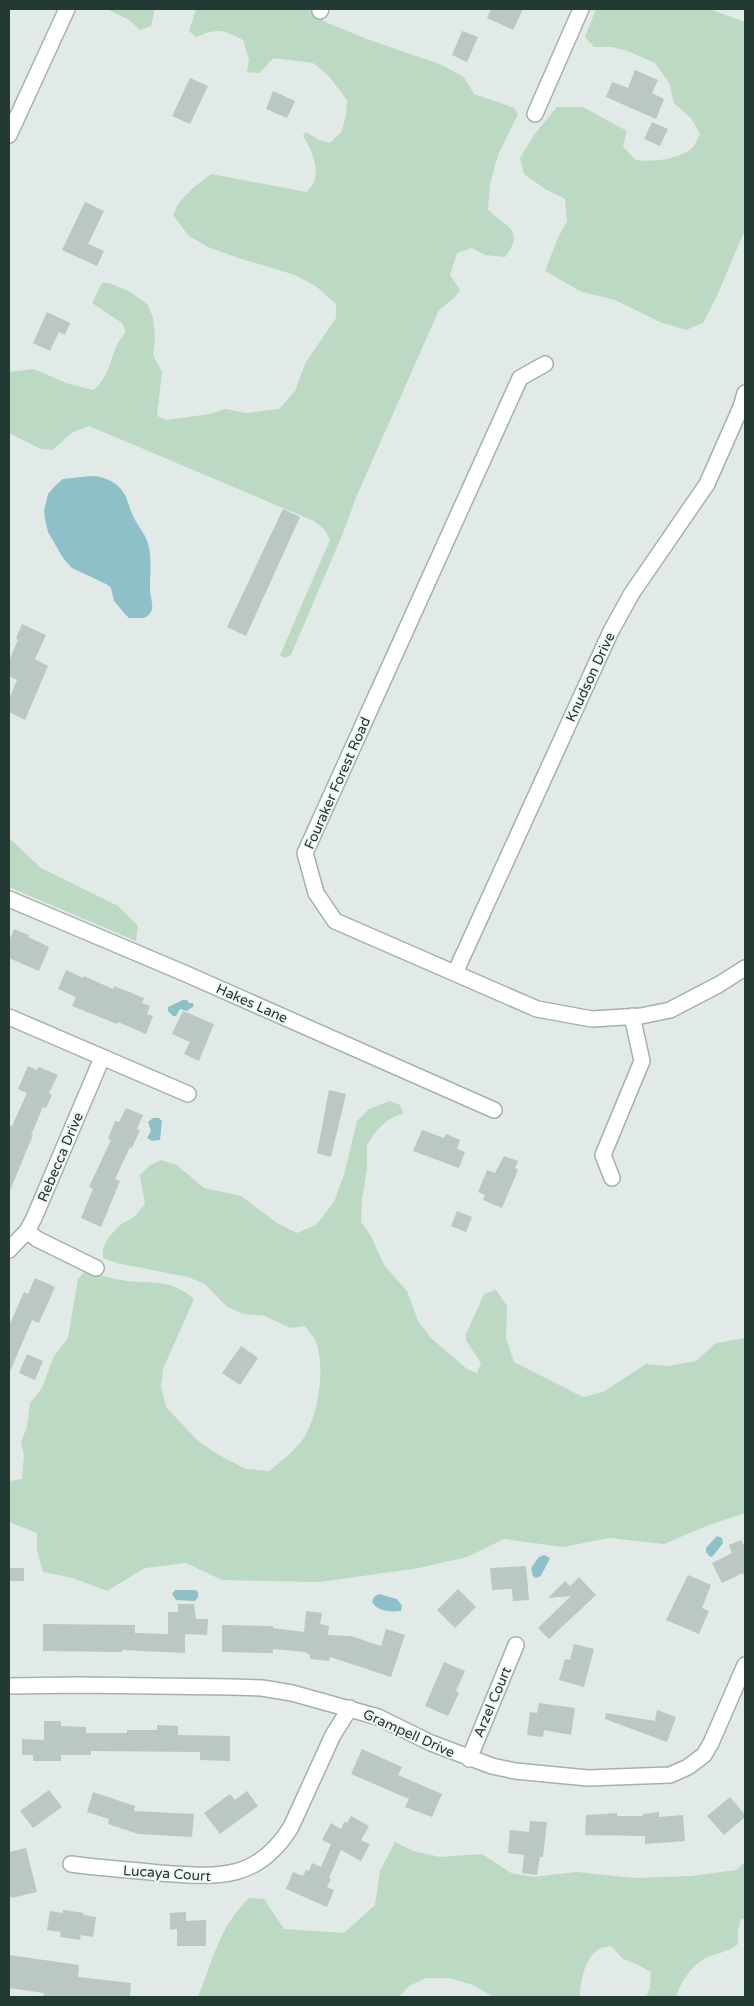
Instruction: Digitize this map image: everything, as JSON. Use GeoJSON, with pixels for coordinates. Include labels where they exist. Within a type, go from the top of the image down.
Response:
{"type":"FeatureCollection","features":[{"type":"Feature","properties":{"kind":"street"},"geometry":{"type":"LineString","coordinates":[[9,135],[67,9]]}},
{"type":"Feature","properties":{"kind":"street"},"geometry":{"type":"LineString","coordinates":[[535,114],[581,9]]}},
{"type":"Feature","properties":{"kind":"street","name":"Fouraker Forest Road"},"geometry":{"type":"LineString","coordinates":[[545,364],[520,378],[305,853],[316,893],[335,921],[537,1009],[592,1019],[632,1016],[670,1010],[718,985],[745,968]]}},
{"type":"Feature","properties":{"kind":"street","name":"Knudson Drive"},"geometry":{"type":"LineString","coordinates":[[455,973],[611,631],[632,593],[707,484],[741,406],[745,392]]}},
{"type":"Feature","properties":{"kind":"street","name":"Hakes Lane"},"geometry":{"type":"LineString","coordinates":[[9,899],[494,1110]]}},
{"type":"Feature","properties":{"kind":"street"},"geometry":{"type":"LineString","coordinates":[[612,1178],[603,1155],[642,1060],[632,1016]]}},
{"type":"Feature","properties":{"kind":"street"},"geometry":{"type":"LineString","coordinates":[[9,1017],[188,1094]]}},
{"type":"Feature","properties":{"kind":"street","name":"Rebecca Drive"},"geometry":{"type":"LineString","coordinates":[[9,1250],[27,1231],[34,1218],[102,1058]]}},
{"type":"Feature","properties":{"kind":"street"},"geometry":{"type":"LineString","coordinates":[[27,1231],[37,1239],[96,1268]]}},
{"type":"Feature","properties":{"kind":"street","name":"Arzel Court"},"geometry":{"type":"LineString","coordinates":[[469,1759],[516,1645]]}},
{"type":"Feature","properties":{"kind":"street","name":"Grampell Drive"},"geometry":{"type":"LineString","coordinates":[[9,1686],[78,1685],[262,1688],[292,1693],[378,1717],[469,1759],[515,1772],[588,1778],[670,1775],[688,1767],[704,1755],[711,1743],[745,1665]]}},
{"type":"Feature","properties":{"kind":"street","name":"Lucaya Court"},"geometry":{"type":"LineString","coordinates":[[71,1864],[205,1876],[236,1873],[259,1864],[284,1840],[333,1735],[350,1708]]}},
{"type":"Feature","properties":{"kind":"green space"},"geometry":{"type":"Polygon","coordinates":[[[107,9],[155,9],[151,26],[140,30],[129,20],[107,9]]]}},
{"type":"Feature","properties":{"kind":"green space"},"geometry":{"type":"Polygon","coordinates":[[[196,9],[308,9],[325,22],[442,65],[464,77],[474,94],[514,108],[518,114],[498,155],[490,184],[488,209],[506,224],[513,234],[514,240],[511,248],[505,257],[485,255],[472,248],[457,253],[450,275],[460,290],[454,298],[439,310],[357,495],[343,533],[291,655],[285,658],[280,655],[330,540],[325,530],[314,521],[89,426],[71,433],[53,450],[41,449],[9,433],[9,372],[34,369],[66,383],[93,390],[100,384],[108,370],[120,339],[126,332],[122,323],[92,303],[102,283],[109,283],[129,291],[147,304],[153,318],[155,337],[153,355],[162,372],[157,416],[166,420],[210,414],[225,409],[246,413],[279,409],[295,391],[306,362],[336,318],[336,304],[317,287],[295,275],[210,248],[189,236],[173,215],[184,197],[211,174],[307,192],[314,182],[316,170],[309,146],[303,135],[306,132],[319,140],[330,143],[342,131],[346,115],[347,100],[328,75],[313,63],[273,58],[260,73],[247,72],[249,60],[243,40],[220,31],[209,32],[196,37],[189,31],[196,9]]]}},
{"type":"Feature","properties":{"kind":"green space"},"geometry":{"type":"Polygon","coordinates":[[[596,9],[709,9],[745,22],[745,230],[716,298],[703,323],[686,330],[660,322],[615,300],[582,292],[545,271],[557,240],[567,221],[565,199],[545,189],[524,174],[520,158],[534,135],[557,107],[583,107],[627,131],[623,146],[635,160],[649,161],[680,155],[692,148],[700,134],[691,118],[674,103],[669,83],[655,63],[628,51],[612,47],[594,47],[585,37],[596,9]]]}},
{"type":"Feature","properties":{"kind":"green space"},"geometry":{"type":"Polygon","coordinates":[[[9,838],[41,868],[118,906],[138,926],[136,941],[9,887],[9,838]]]}},
{"type":"Feature","properties":{"kind":"green space"},"geometry":{"type":"Polygon","coordinates":[[[390,1101],[400,1105],[403,1113],[388,1120],[377,1130],[367,1145],[367,1169],[362,1199],[361,1222],[371,1236],[384,1265],[407,1291],[418,1321],[431,1338],[467,1369],[477,1373],[481,1363],[466,1340],[466,1334],[484,1294],[496,1290],[507,1306],[506,1338],[514,1362],[583,1397],[603,1392],[646,1364],[668,1366],[696,1361],[716,1343],[745,1338],[745,1513],[709,1525],[664,1544],[609,1538],[563,1547],[504,1539],[467,1557],[419,1568],[320,1582],[222,1580],[186,1563],[145,1568],[107,1591],[73,1578],[43,1572],[37,1550],[37,1533],[9,1522],[9,1481],[22,1479],[24,1456],[21,1442],[27,1427],[30,1403],[42,1388],[54,1356],[68,1338],[78,1279],[85,1271],[122,1280],[170,1285],[194,1299],[163,1369],[161,1387],[166,1407],[197,1440],[217,1454],[246,1469],[269,1471],[300,1443],[313,1418],[319,1392],[319,1353],[315,1340],[305,1326],[290,1328],[265,1316],[244,1314],[227,1307],[205,1284],[188,1277],[117,1263],[103,1258],[103,1249],[108,1238],[121,1224],[134,1217],[145,1204],[140,1175],[149,1166],[161,1160],[177,1165],[204,1188],[241,1196],[277,1223],[297,1233],[316,1225],[334,1202],[344,1175],[357,1121],[369,1109],[390,1101]]]}},
{"type":"Feature","properties":{"kind":"green space"},"geometry":{"type":"Polygon","coordinates":[[[395,1842],[413,1851],[440,1857],[482,1854],[511,1873],[533,1877],[577,1872],[633,1878],[691,1876],[736,1870],[745,1862],[745,1919],[741,1919],[738,1929],[738,1944],[706,1958],[696,1965],[684,1980],[676,1997],[646,1997],[650,1988],[651,1972],[623,1959],[611,1946],[599,1949],[590,1958],[582,1977],[580,1997],[494,1997],[473,1985],[449,1978],[426,1978],[409,1986],[399,1997],[198,1997],[223,1933],[230,1921],[249,1898],[264,1899],[284,1929],[344,1933],[375,1905],[380,1871],[395,1842]]]}},
{"type":"Feature","properties":{"kind":"water"},"geometry":{"type":"Polygon","coordinates":[[[90,476],[101,477],[121,489],[134,519],[148,542],[152,609],[144,618],[129,618],[114,601],[111,588],[108,585],[72,568],[63,558],[48,532],[44,511],[48,494],[63,479],[90,476]]]}},
{"type":"Feature","properties":{"kind":"water"},"geometry":{"type":"Polygon","coordinates":[[[183,1000],[193,1003],[194,1006],[187,1011],[180,1009],[176,1016],[173,1016],[168,1011],[168,1007],[183,1000]]]}},
{"type":"Feature","properties":{"kind":"water"},"geometry":{"type":"Polygon","coordinates":[[[153,1118],[159,1118],[162,1121],[160,1140],[152,1141],[147,1138],[151,1131],[148,1122],[153,1118]]]}},
{"type":"Feature","properties":{"kind":"water"},"geometry":{"type":"Polygon","coordinates":[[[717,1536],[722,1538],[723,1543],[713,1556],[710,1557],[706,1552],[706,1548],[717,1536]]]}},
{"type":"Feature","properties":{"kind":"water"},"geometry":{"type":"Polygon","coordinates":[[[544,1555],[550,1558],[541,1576],[536,1578],[533,1576],[531,1568],[539,1557],[544,1555]]]}},
{"type":"Feature","properties":{"kind":"water"},"geometry":{"type":"Polygon","coordinates":[[[175,1590],[195,1590],[198,1592],[198,1597],[195,1601],[176,1600],[172,1594],[175,1590]]]}},
{"type":"Feature","properties":{"kind":"water"},"geometry":{"type":"Polygon","coordinates":[[[379,1594],[397,1599],[402,1606],[401,1611],[381,1610],[378,1608],[372,1602],[374,1597],[379,1594]]]}},
{"type":"Feature","properties":{"kind":"building"},"geometry":{"type":"Polygon","coordinates":[[[491,9],[523,9],[513,30],[487,18],[491,9]]]}},
{"type":"Feature","properties":{"kind":"building"},"geometry":{"type":"Polygon","coordinates":[[[462,31],[478,37],[467,62],[452,55],[462,31]]]}},
{"type":"Feature","properties":{"kind":"building"},"geometry":{"type":"Polygon","coordinates":[[[635,70],[658,80],[652,93],[664,99],[656,119],[606,97],[612,82],[628,88],[635,70]]]}},
{"type":"Feature","properties":{"kind":"building"},"geometry":{"type":"Polygon","coordinates":[[[190,78],[208,86],[190,124],[172,116],[190,78]]]}},
{"type":"Feature","properties":{"kind":"building"},"geometry":{"type":"Polygon","coordinates":[[[273,91],[295,101],[287,118],[266,109],[273,91]]]}},
{"type":"Feature","properties":{"kind":"building"},"geometry":{"type":"Polygon","coordinates":[[[652,122],[668,129],[660,146],[644,139],[652,122]]]}},
{"type":"Feature","properties":{"kind":"building"},"geometry":{"type":"Polygon","coordinates":[[[85,202],[104,211],[88,244],[104,251],[97,266],[62,250],[85,202]]]}},
{"type":"Feature","properties":{"kind":"building"},"geometry":{"type":"Polygon","coordinates":[[[47,312],[70,323],[65,335],[59,332],[50,351],[33,343],[47,312]]]}},
{"type":"Feature","properties":{"kind":"building"},"geometry":{"type":"Polygon","coordinates":[[[283,509],[300,517],[246,636],[227,627],[283,509]]]}},
{"type":"Feature","properties":{"kind":"building"},"geometry":{"type":"Polygon","coordinates":[[[22,624],[46,635],[35,659],[48,666],[25,720],[9,712],[9,699],[17,680],[9,676],[9,661],[18,640],[16,638],[22,624]]]}},
{"type":"Feature","properties":{"kind":"building"},"geometry":{"type":"Polygon","coordinates":[[[14,929],[29,935],[28,937],[49,947],[39,971],[9,958],[9,941],[14,929]]]}},
{"type":"Feature","properties":{"kind":"building"},"geometry":{"type":"Polygon","coordinates":[[[66,970],[113,989],[114,986],[144,998],[142,1003],[150,1006],[147,1014],[153,1016],[146,1034],[72,1006],[76,997],[58,989],[66,970]]]}},
{"type":"Feature","properties":{"kind":"building"},"geometry":{"type":"Polygon","coordinates":[[[183,1011],[214,1024],[199,1061],[184,1054],[190,1042],[172,1034],[183,1011]]]}},
{"type":"Feature","properties":{"kind":"building"},"geometry":{"type":"Polygon","coordinates":[[[28,1066],[37,1070],[39,1067],[58,1075],[49,1093],[52,1095],[46,1108],[43,1107],[9,1193],[9,1125],[12,1126],[27,1093],[18,1089],[28,1066]]]}},
{"type":"Feature","properties":{"kind":"building"},"geometry":{"type":"Polygon","coordinates":[[[329,1090],[346,1094],[331,1157],[317,1153],[329,1090]]]}},
{"type":"Feature","properties":{"kind":"building"},"geometry":{"type":"Polygon","coordinates":[[[126,1108],[143,1115],[137,1129],[140,1130],[115,1179],[120,1181],[101,1227],[81,1218],[93,1189],[89,1187],[111,1140],[108,1139],[115,1121],[119,1122],[126,1108]]]}},
{"type":"Feature","properties":{"kind":"building"},"geometry":{"type":"Polygon","coordinates":[[[422,1130],[444,1138],[446,1134],[460,1140],[457,1149],[465,1152],[459,1168],[413,1151],[422,1130]]]}},
{"type":"Feature","properties":{"kind":"building"},"geometry":{"type":"Polygon","coordinates":[[[504,1156],[518,1161],[515,1168],[518,1170],[502,1208],[483,1200],[485,1195],[478,1192],[487,1170],[495,1173],[504,1156]]]}},
{"type":"Feature","properties":{"kind":"building"},"geometry":{"type":"Polygon","coordinates":[[[457,1211],[472,1217],[466,1232],[451,1226],[457,1211]]]}},
{"type":"Feature","properties":{"kind":"building"},"geometry":{"type":"Polygon","coordinates":[[[35,1278],[55,1287],[39,1323],[32,1320],[9,1374],[9,1326],[24,1292],[28,1294],[35,1278]]]}},
{"type":"Feature","properties":{"kind":"building"},"geometry":{"type":"Polygon","coordinates":[[[241,1346],[258,1358],[240,1385],[222,1373],[241,1346]]]}},
{"type":"Feature","properties":{"kind":"building"},"geometry":{"type":"Polygon","coordinates":[[[27,1354],[43,1361],[35,1380],[19,1373],[27,1354]]]}},
{"type":"Feature","properties":{"kind":"building"},"geometry":{"type":"Polygon","coordinates":[[[741,1540],[745,1547],[745,1579],[743,1573],[722,1583],[712,1563],[732,1553],[729,1545],[741,1540]]]}},
{"type":"Feature","properties":{"kind":"building"},"geometry":{"type":"Polygon","coordinates":[[[526,1566],[529,1600],[513,1601],[512,1589],[492,1590],[490,1568],[526,1566]]]}},
{"type":"Feature","properties":{"kind":"building"},"geometry":{"type":"Polygon","coordinates":[[[9,1568],[24,1568],[24,1581],[9,1581],[9,1568]]]}},
{"type":"Feature","properties":{"kind":"building"},"geometry":{"type":"Polygon","coordinates":[[[688,1575],[711,1585],[702,1608],[709,1611],[699,1634],[666,1620],[688,1575]]]}},
{"type":"Feature","properties":{"kind":"building"},"geometry":{"type":"Polygon","coordinates":[[[579,1577],[596,1595],[549,1639],[538,1628],[571,1596],[548,1598],[565,1581],[570,1586],[579,1577]]]}},
{"type":"Feature","properties":{"kind":"building"},"geometry":{"type":"Polygon","coordinates":[[[458,1589],[476,1607],[455,1628],[437,1610],[458,1589]]]}},
{"type":"Feature","properties":{"kind":"building"},"geometry":{"type":"Polygon","coordinates":[[[178,1604],[194,1604],[196,1619],[208,1619],[207,1635],[185,1634],[185,1653],[122,1650],[122,1652],[43,1651],[43,1624],[135,1625],[135,1633],[168,1634],[168,1612],[178,1612],[178,1604]]]}},
{"type":"Feature","properties":{"kind":"building"},"geometry":{"type":"Polygon","coordinates":[[[306,1611],[322,1613],[320,1624],[329,1626],[328,1635],[351,1636],[381,1646],[386,1629],[405,1635],[391,1677],[330,1657],[329,1661],[310,1659],[310,1655],[305,1652],[273,1649],[273,1653],[222,1652],[222,1625],[273,1626],[273,1628],[304,1632],[306,1611]]]}},
{"type":"Feature","properties":{"kind":"building"},"geometry":{"type":"Polygon","coordinates":[[[574,1644],[594,1649],[584,1687],[559,1680],[565,1659],[570,1660],[574,1644]]]}},
{"type":"Feature","properties":{"kind":"building"},"geometry":{"type":"Polygon","coordinates":[[[444,1662],[465,1671],[456,1691],[459,1693],[448,1716],[425,1706],[444,1662]]]}},
{"type":"Feature","properties":{"kind":"building"},"geometry":{"type":"Polygon","coordinates":[[[539,1703],[575,1708],[571,1735],[544,1730],[543,1737],[527,1735],[530,1712],[537,1713],[539,1703]]]}},
{"type":"Feature","properties":{"kind":"building"},"geometry":{"type":"Polygon","coordinates":[[[657,1710],[676,1717],[667,1742],[605,1719],[606,1713],[655,1721],[657,1710]]]}},
{"type":"Feature","properties":{"kind":"building"},"geometry":{"type":"Polygon","coordinates":[[[44,1721],[61,1721],[61,1726],[86,1727],[86,1733],[127,1733],[127,1730],[157,1730],[157,1725],[178,1726],[178,1735],[230,1736],[230,1761],[200,1760],[200,1752],[91,1751],[91,1755],[61,1755],[61,1761],[33,1761],[33,1755],[22,1755],[22,1739],[44,1740],[44,1721]]]}},
{"type":"Feature","properties":{"kind":"building"},"geometry":{"type":"Polygon","coordinates":[[[362,1749],[402,1767],[398,1775],[442,1794],[432,1817],[405,1807],[409,1799],[351,1774],[362,1749]]]}},
{"type":"Feature","properties":{"kind":"building"},"geometry":{"type":"Polygon","coordinates":[[[49,1790],[62,1807],[33,1828],[20,1811],[49,1790]]]}},
{"type":"Feature","properties":{"kind":"building"},"geometry":{"type":"Polygon","coordinates":[[[247,1791],[258,1806],[220,1834],[204,1813],[230,1794],[235,1800],[247,1791]]]}},
{"type":"Feature","properties":{"kind":"building"},"geometry":{"type":"Polygon","coordinates":[[[93,1792],[135,1806],[134,1811],[194,1814],[192,1837],[138,1834],[108,1824],[109,1819],[87,1812],[93,1792]]]}},
{"type":"Feature","properties":{"kind":"building"},"geometry":{"type":"Polygon","coordinates":[[[730,1797],[745,1817],[724,1835],[707,1816],[730,1797]]]}},
{"type":"Feature","properties":{"kind":"building"},"geometry":{"type":"Polygon","coordinates":[[[659,1812],[659,1817],[683,1815],[685,1841],[645,1844],[645,1836],[585,1835],[586,1815],[617,1813],[617,1816],[643,1816],[643,1814],[659,1812]]]}},
{"type":"Feature","properties":{"kind":"building"},"geometry":{"type":"Polygon","coordinates":[[[351,1816],[369,1826],[361,1840],[370,1844],[361,1861],[341,1850],[329,1878],[331,1879],[327,1887],[334,1890],[327,1907],[286,1889],[293,1872],[303,1876],[306,1870],[309,1871],[312,1863],[321,1867],[331,1844],[322,1840],[331,1823],[341,1829],[344,1822],[347,1823],[351,1816]]]}},
{"type":"Feature","properties":{"kind":"building"},"geometry":{"type":"Polygon","coordinates":[[[530,1821],[547,1822],[543,1857],[540,1857],[537,1875],[522,1873],[524,1855],[508,1853],[510,1830],[529,1832],[530,1821]]]}},
{"type":"Feature","properties":{"kind":"building"},"geometry":{"type":"Polygon","coordinates":[[[26,1848],[37,1892],[11,1898],[9,1890],[9,1852],[26,1848]]]}},
{"type":"Feature","properties":{"kind":"building"},"geometry":{"type":"Polygon","coordinates":[[[63,1910],[96,1917],[93,1937],[81,1935],[80,1940],[60,1937],[61,1932],[47,1930],[50,1911],[63,1913],[63,1910]]]}},
{"type":"Feature","properties":{"kind":"building"},"geometry":{"type":"Polygon","coordinates":[[[186,1912],[186,1921],[206,1920],[206,1946],[177,1946],[177,1929],[170,1930],[170,1913],[186,1912]]]}},
{"type":"Feature","properties":{"kind":"building"},"geometry":{"type":"Polygon","coordinates":[[[9,1955],[79,1965],[78,1977],[131,1983],[130,1997],[43,1997],[44,1993],[9,1988],[9,1955]]]}}]}
